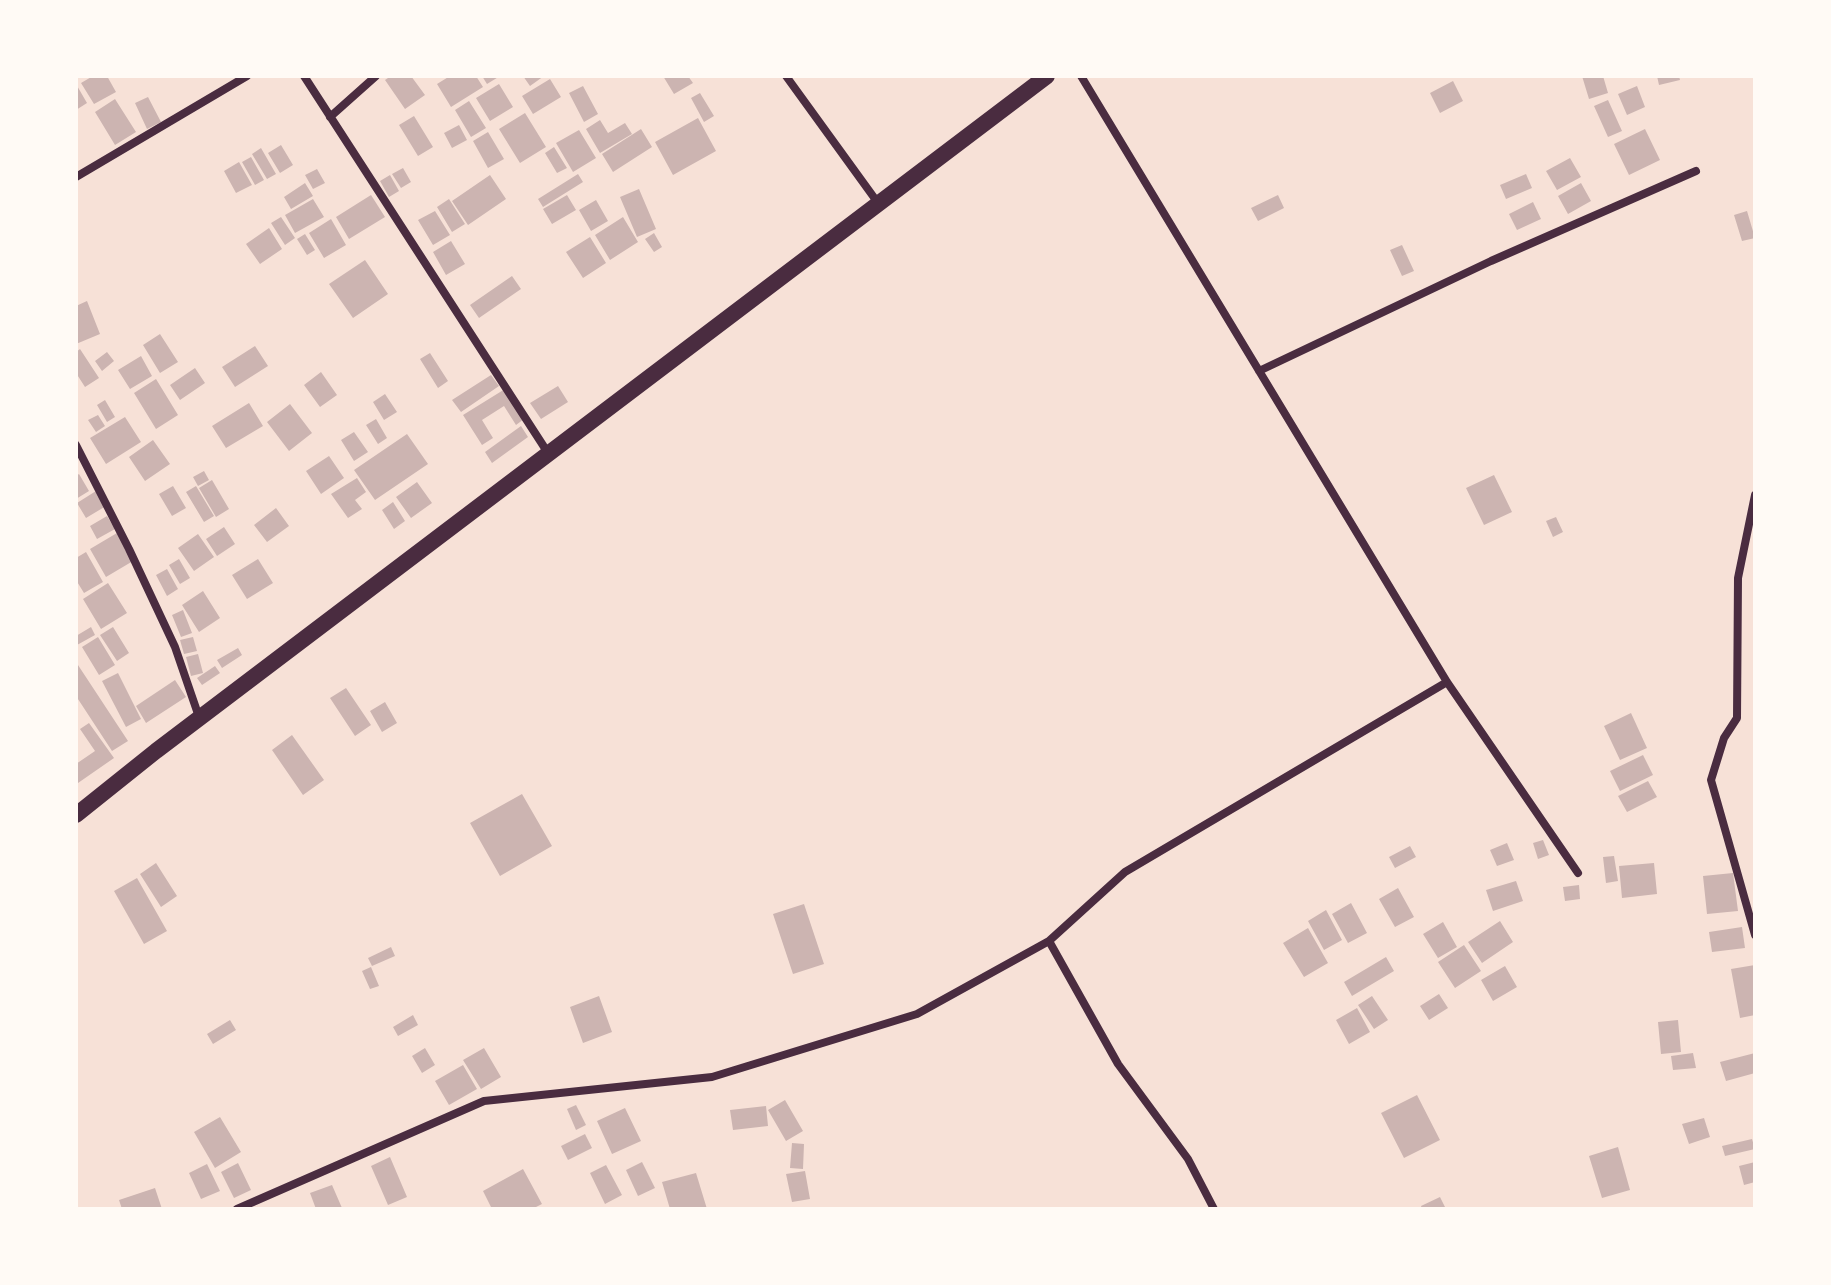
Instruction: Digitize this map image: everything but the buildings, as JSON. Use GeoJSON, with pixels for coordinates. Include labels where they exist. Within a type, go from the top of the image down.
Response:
{"type":"FeatureCollection","features":[{"type":"Feature","properties":{"kind":"main road"},"geometry":{"type":"LineString","coordinates":[[76,815],[199,718],[1047,76]]}},
{"type":"Feature","properties":{"kind":"street"},"geometry":{"type":"LineString","coordinates":[[76,177],[247,76]]}},
{"type":"Feature","properties":{"kind":"street"},"geometry":{"type":"LineString","coordinates":[[304,76],[548,453]]}},
{"type":"Feature","properties":{"kind":"street"},"geometry":{"type":"LineString","coordinates":[[330,117],[376,76]]}},
{"type":"Feature","properties":{"kind":"street"},"geometry":{"type":"LineString","coordinates":[[786,76],[878,203]]}},
{"type":"Feature","properties":{"kind":"street"},"geometry":{"type":"LineString","coordinates":[[1081,76],[1447,682],[1578,873]]}},
{"type":"Feature","properties":{"kind":"street"},"geometry":{"type":"LineString","coordinates":[[1259,371],[1491,261],[1696,171]]}},
{"type":"Feature","properties":{"kind":"street"},"geometry":{"type":"LineString","coordinates":[[76,445],[175,647],[199,718]]}},
{"type":"Feature","properties":{"kind":"street"},"geometry":{"type":"LineString","coordinates":[[1755,495],[1738,578],[1737,718],[1724,738],[1711,780],[1755,935]]}},
{"type":"Feature","properties":{"kind":"street"},"geometry":{"type":"LineString","coordinates":[[237,1209],[484,1101],[712,1077],[917,1014],[1049,941],[1125,872],[1447,682]]}},
{"type":"Feature","properties":{"kind":"street"},"geometry":{"type":"LineString","coordinates":[[1049,941],[1118,1064],[1188,1159],[1214,1209]]}}]}
